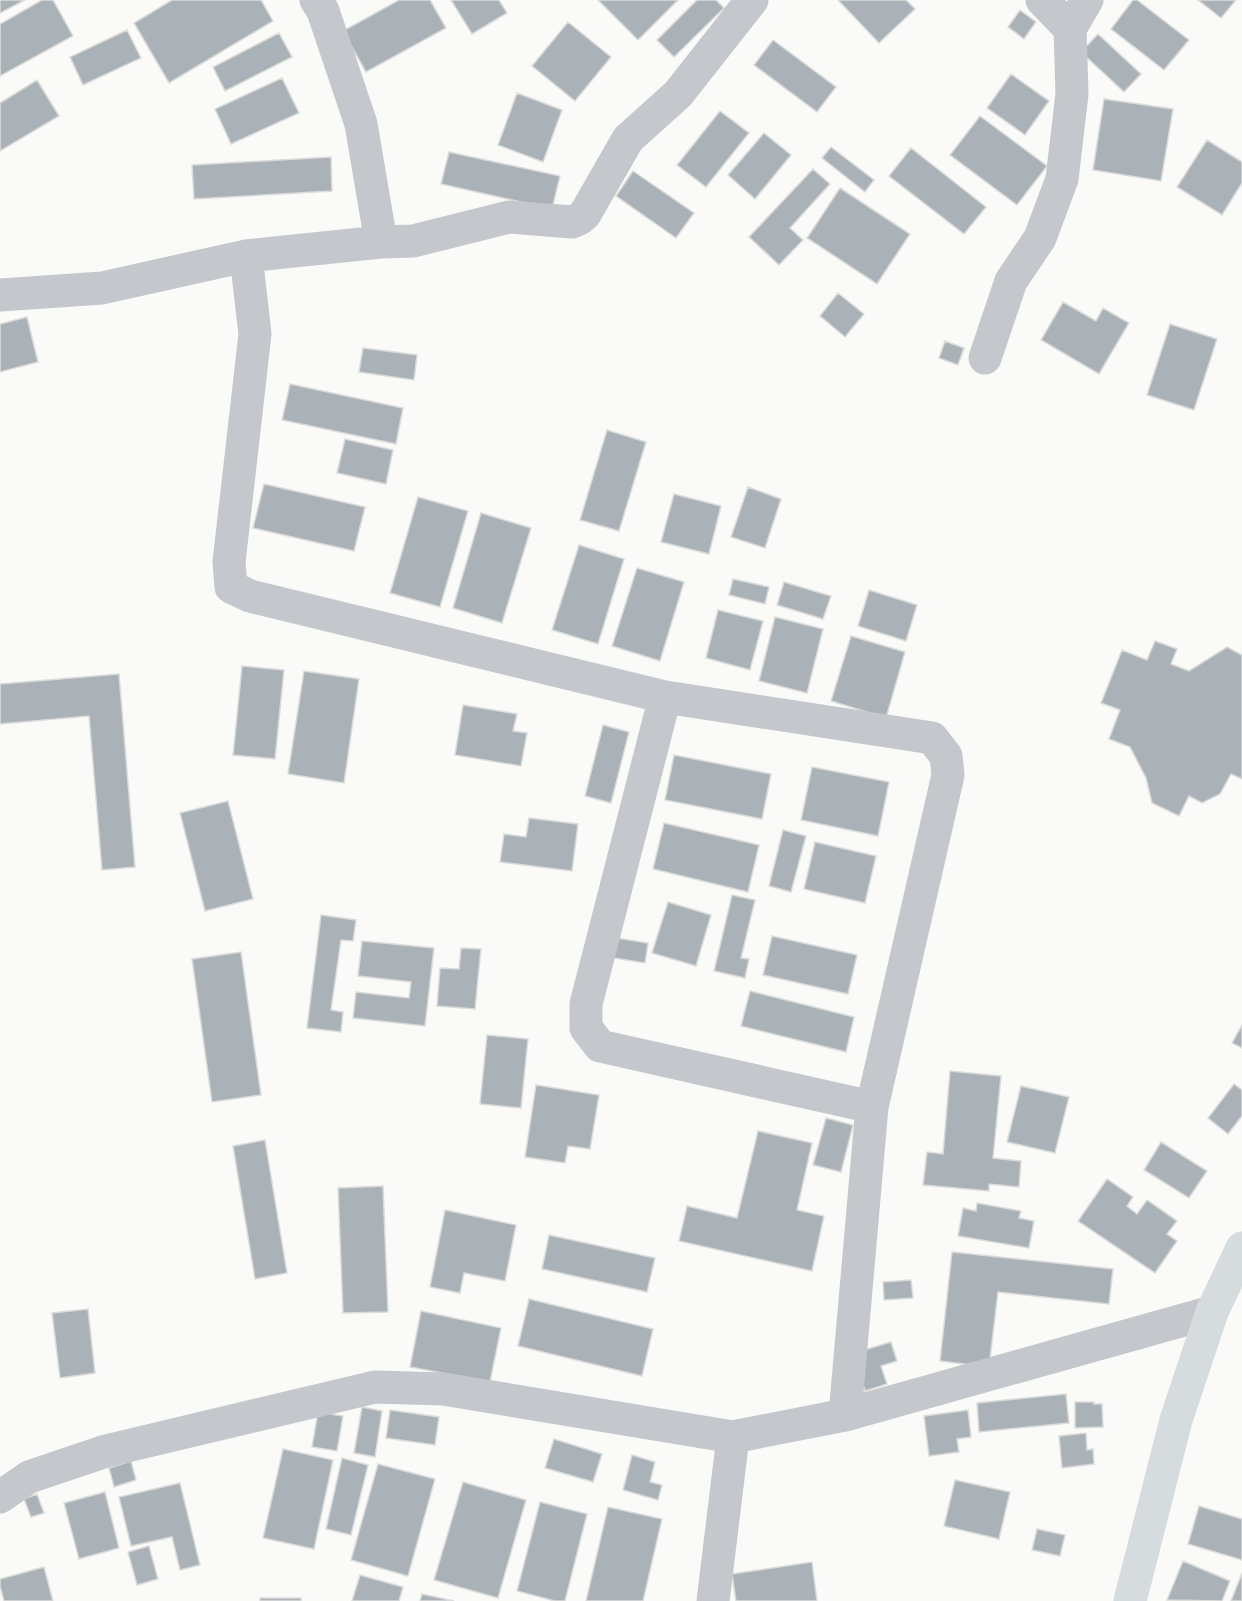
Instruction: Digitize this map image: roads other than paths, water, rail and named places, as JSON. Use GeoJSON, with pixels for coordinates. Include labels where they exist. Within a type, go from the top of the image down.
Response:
{"type":"FeatureCollection","features":[{"type":"Feature","properties":{"kind":"main road"},"geometry":{"type":"LineString","coordinates":[[1130,1601],[1176,1420],[1212,1312],[1242,1248]]}},
{"type":"Feature","properties":{"kind":"street"},"geometry":{"type":"LineString","coordinates":[[316,0],[323,11],[361,124],[381,242]]}},
{"type":"Feature","properties":{"kind":"street"},"geometry":{"type":"LineString","coordinates":[[0,295],[102,288],[246,256],[381,242],[413,241],[509,217],[572,222],[585,214],[628,139],[678,94],[752,0]]}},
{"type":"Feature","properties":{"kind":"street"},"geometry":{"type":"LineString","coordinates":[[1042,0],[1070,29]]}},
{"type":"Feature","properties":{"kind":"street"},"geometry":{"type":"LineString","coordinates":[[985,358],[1011,281],[1040,238],[1062,179],[1072,94],[1070,29],[1087,0]]}},
{"type":"Feature","properties":{"kind":"street"},"geometry":{"type":"LineString","coordinates":[[246,256],[255,334],[229,562],[231,587],[250,596],[665,697],[932,738],[946,756],[948,776],[872,1107],[845,1415]]}},
{"type":"Feature","properties":{"kind":"street"},"geometry":{"type":"LineString","coordinates":[[665,697],[586,1004],[586,1028],[600,1046],[872,1107]]}},
{"type":"Feature","properties":{"kind":"street"},"geometry":{"type":"LineString","coordinates":[[0,1497],[29,1477],[106,1451],[375,1387],[443,1389],[733,1437],[845,1415],[1212,1312]]}},
{"type":"Feature","properties":{"kind":"street"},"geometry":{"type":"LineString","coordinates":[[713,1601],[733,1437]]}}]}
